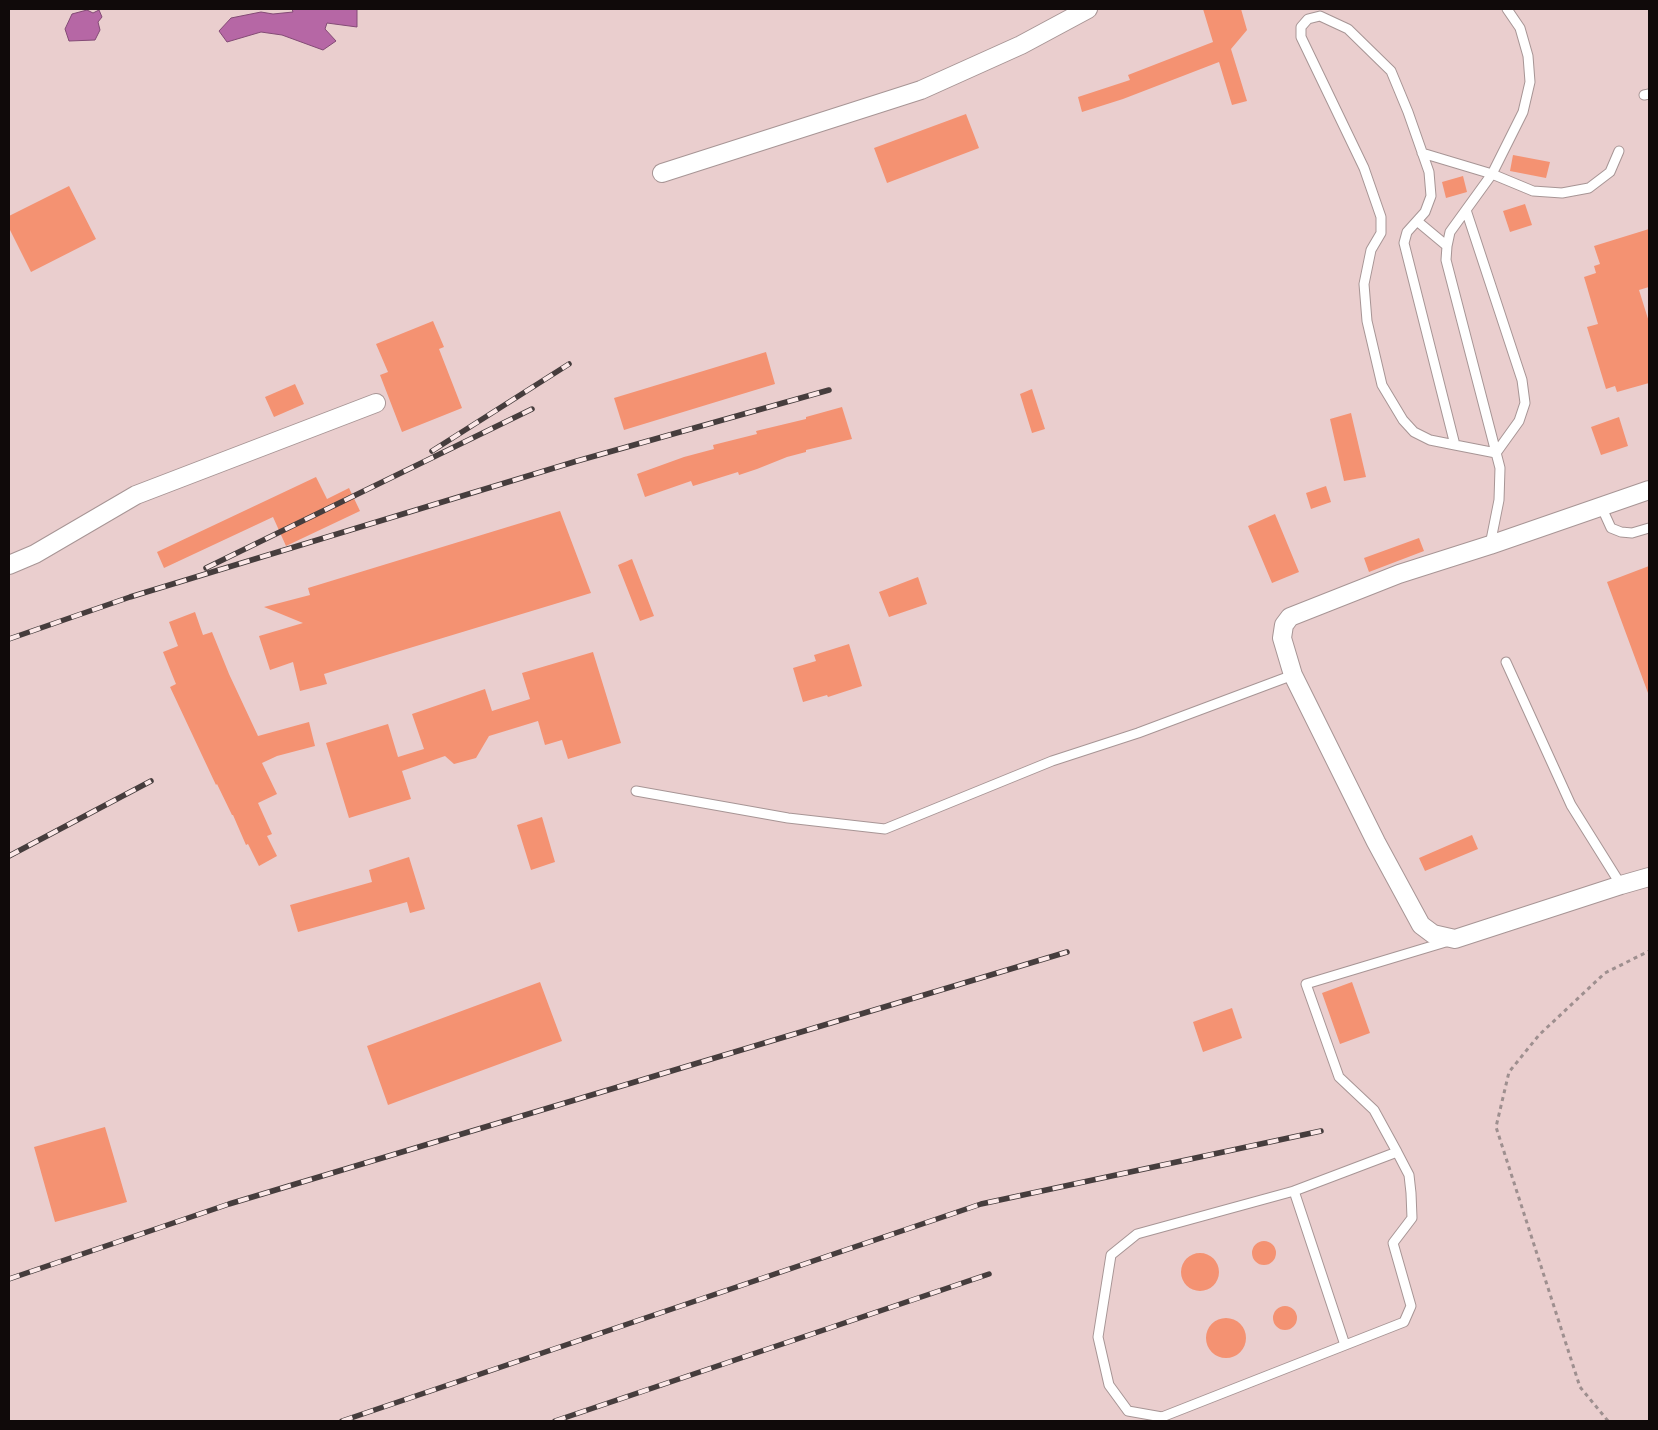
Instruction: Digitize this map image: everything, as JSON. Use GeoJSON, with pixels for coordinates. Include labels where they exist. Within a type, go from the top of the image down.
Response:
{"type":"FeatureCollection","features":[{"type":"Feature","properties":{"kind":"street"},"geometry":{"type":"LineString","coordinates":[[662,174],[921,90],[1021,45],[1088,9]]}},
{"type":"Feature","properties":{"kind":"street"},"geometry":{"type":"LineString","coordinates":[[9,565],[35,554],[136,495],[376,402]]}},
{"type":"Feature","properties":{"kind":"street"},"geometry":{"type":"LineString","coordinates":[[1649,490],[1399,574],[1290,617],[1284,625],[1282,638],[1293,675],[1376,842],[1420,925],[1433,934],[1455,939],[1649,877]]}},
{"type":"Feature","properties":{"kind":"lane"},"geometry":{"type":"LineString","coordinates":[[1490,545],[1500,487],[1500,468],[1446,260],[1450,232],[1492,174],[1523,112],[1530,82],[1528,56],[1520,28],[1507,9]]}},
{"type":"Feature","properties":{"kind":"lane"},"geometry":{"type":"LineString","coordinates":[[1455,445],[1404,243],[1407,232],[1425,212],[1431,196],[1429,172],[1391,70],[1348,30],[1320,16],[1308,19],[1300,26],[1301,37],[1364,168],[1381,217],[1381,233],[1371,250],[1364,284],[1367,321],[1382,385],[1403,420],[1414,432],[1430,440],[1455,445],[1496,453]]}},
{"type":"Feature","properties":{"kind":"lane"},"geometry":{"type":"LineString","coordinates":[[1422,153],[1492,174],[1533,191],[1562,193],[1589,188],[1610,172],[1619,152]]}},
{"type":"Feature","properties":{"kind":"lane"},"geometry":{"type":"LineString","coordinates":[[1466,210],[1522,380],[1525,404],[1519,421],[1496,453]]}},
{"type":"Feature","properties":{"kind":"lane"},"geometry":{"type":"LineString","coordinates":[[1417,221],[1447,246]]}},
{"type":"Feature","properties":{"kind":"lane"},"geometry":{"type":"LineString","coordinates":[[1601,506],[1611,528],[1621,532],[1632,533],[1649,528]]}},
{"type":"Feature","properties":{"kind":"lane"},"geometry":{"type":"LineString","coordinates":[[1506,662],[1571,805],[1621,885]]}},
{"type":"Feature","properties":{"kind":"lane"},"geometry":{"type":"LineString","coordinates":[[636,791],[788,818],[885,829],[1052,761],[1138,733],[1293,675]]}},
{"type":"Feature","properties":{"kind":"lane"},"geometry":{"type":"LineString","coordinates":[[1397,1152],[1294,1191],[1137,1234],[1111,1255],[1098,1337],[1109,1385],[1128,1411],[1162,1417],[1404,1322],[1411,1306],[1393,1243],[1412,1218],[1410,1175],[1374,1110],[1339,1077],[1306,984],[1455,939]]}},
{"type":"Feature","properties":{"kind":"lane"},"geometry":{"type":"LineString","coordinates":[[1294,1191],[1345,1345]]}},
{"type":"Feature","properties":{"kind":"path"},"geometry":{"type":"LineString","coordinates":[[1608,1421],[1580,1388],[1496,1128],[1510,1072],[1539,1034],[1605,973],[1649,951]]}},
{"type":"Feature","properties":{"kind":"shaded area"},"geometry":{"type":"Polygon","coordinates":[[[9,9],[1649,9],[1649,1421],[9,1421],[9,9]]]}},
{"type":"Feature","properties":{"kind":"shaded area"},"geometry":{"type":"Polygon","coordinates":[[[292,9],[357,9],[357,27],[327,23],[325,29],[336,41],[323,50],[282,35],[261,32],[227,42],[219,31],[231,18],[261,12],[273,14],[293,12],[292,9]]]}},
{"type":"Feature","properties":{"kind":"shaded area"},"geometry":{"type":"Polygon","coordinates":[[[87,10],[93,13],[99,10],[102,17],[98,22],[100,30],[95,40],[69,41],[65,29],[72,14],[87,10]]]}},
{"type":"Feature","properties":{"kind":"building"},"geometry":{"type":"Polygon","coordinates":[[[1203,9],[1241,9],[1247,30],[1231,49],[1247,101],[1232,105],[1219,62],[1123,99],[1082,112],[1078,97],[1130,80],[1128,75],[1213,42],[1203,9]]]}},
{"type":"Feature","properties":{"kind":"building"},"geometry":{"type":"Polygon","coordinates":[[[966,114],[979,148],[887,183],[874,148],[966,114]]]}},
{"type":"Feature","properties":{"kind":"building"},"geometry":{"type":"Polygon","coordinates":[[[1513,155],[1550,162],[1546,178],[1510,171],[1513,155]]]}},
{"type":"Feature","properties":{"kind":"building"},"geometry":{"type":"Polygon","coordinates":[[[1463,176],[1467,192],[1446,198],[1442,182],[1463,176]]]}},
{"type":"Feature","properties":{"kind":"building"},"geometry":{"type":"Polygon","coordinates":[[[69,186],[96,239],[31,272],[9,228],[9,216],[69,186]]]}},
{"type":"Feature","properties":{"kind":"building"},"geometry":{"type":"Polygon","coordinates":[[[1525,204],[1532,225],[1510,232],[1503,211],[1525,204]]]}},
{"type":"Feature","properties":{"kind":"building"},"geometry":{"type":"Polygon","coordinates":[[[1649,229],[1649,287],[1639,290],[1649,322],[1649,383],[1617,392],[1615,386],[1606,389],[1587,327],[1598,324],[1584,277],[1596,273],[1594,266],[1600,264],[1594,246],[1649,229]]]}},
{"type":"Feature","properties":{"kind":"building"},"geometry":{"type":"Polygon","coordinates":[[[433,321],[444,347],[439,349],[462,408],[402,432],[380,375],[388,372],[376,344],[433,321]]]}},
{"type":"Feature","properties":{"kind":"building"},"geometry":{"type":"Polygon","coordinates":[[[766,352],[775,384],[624,430],[614,398],[766,352]]]}},
{"type":"Feature","properties":{"kind":"building"},"geometry":{"type":"Polygon","coordinates":[[[295,384],[304,404],[274,417],[265,397],[295,384]]]}},
{"type":"Feature","properties":{"kind":"building"},"geometry":{"type":"Polygon","coordinates":[[[1032,389],[1045,429],[1032,433],[1020,394],[1032,389]]]}},
{"type":"Feature","properties":{"kind":"building"},"geometry":{"type":"Polygon","coordinates":[[[842,407],[852,439],[806,450],[806,452],[739,475],[738,472],[693,486],[691,481],[645,497],[637,474],[684,457],[714,449],[713,445],[757,434],[756,431],[806,419],[806,417],[842,407]]]}},
{"type":"Feature","properties":{"kind":"building"},"geometry":{"type":"Polygon","coordinates":[[[1351,413],[1366,477],[1344,481],[1330,419],[1351,413]]]}},
{"type":"Feature","properties":{"kind":"building"},"geometry":{"type":"Polygon","coordinates":[[[1619,417],[1628,446],[1601,455],[1591,427],[1619,417]]]}},
{"type":"Feature","properties":{"kind":"building"},"geometry":{"type":"Polygon","coordinates":[[[316,477],[327,499],[349,488],[360,511],[286,546],[273,517],[164,568],[157,552],[316,477]]]}},
{"type":"Feature","properties":{"kind":"building"},"geometry":{"type":"Polygon","coordinates":[[[1326,486],[1331,502],[1311,509],[1306,493],[1326,486]]]}},
{"type":"Feature","properties":{"kind":"building"},"geometry":{"type":"Polygon","coordinates":[[[560,511],[591,593],[324,674],[327,684],[300,691],[293,662],[270,670],[259,636],[303,623],[264,607],[310,595],[308,588],[560,511]]]}},
{"type":"Feature","properties":{"kind":"building"},"geometry":{"type":"Polygon","coordinates":[[[1275,514],[1299,572],[1272,583],[1248,526],[1275,514]]]}},
{"type":"Feature","properties":{"kind":"building"},"geometry":{"type":"Polygon","coordinates":[[[1419,538],[1424,551],[1369,572],[1364,558],[1419,538]]]}},
{"type":"Feature","properties":{"kind":"building"},"geometry":{"type":"Polygon","coordinates":[[[632,559],[654,616],[640,621],[618,565],[632,559]]]}},
{"type":"Feature","properties":{"kind":"building"},"geometry":{"type":"Polygon","coordinates":[[[1649,566],[1649,693],[1648,693],[1607,582],[1649,566]]]}},
{"type":"Feature","properties":{"kind":"building"},"geometry":{"type":"Polygon","coordinates":[[[918,577],[927,604],[889,617],[879,592],[918,577]]]}},
{"type":"Feature","properties":{"kind":"building"},"geometry":{"type":"Polygon","coordinates":[[[195,612],[203,635],[212,632],[258,736],[309,722],[315,746],[277,756],[262,763],[277,794],[258,803],[272,834],[267,836],[277,856],[259,866],[248,844],[246,845],[233,815],[216,785],[170,687],[176,684],[163,652],[178,646],[169,622],[195,612]]]}},
{"type":"Feature","properties":{"kind":"building"},"geometry":{"type":"Polygon","coordinates":[[[849,644],[862,686],[828,697],[827,695],[803,702],[793,668],[816,661],[814,655],[849,644]]]}},
{"type":"Feature","properties":{"kind":"building"},"geometry":{"type":"Polygon","coordinates":[[[593,652],[621,743],[568,759],[562,740],[545,745],[538,721],[489,736],[476,758],[454,764],[445,756],[402,771],[411,799],[349,818],[326,743],[388,724],[398,757],[424,749],[412,714],[485,689],[492,711],[530,699],[522,673],[593,652]]]}},
{"type":"Feature","properties":{"kind":"building"},"geometry":{"type":"Polygon","coordinates":[[[542,817],[555,862],[531,870],[517,825],[542,817]]]}},
{"type":"Feature","properties":{"kind":"building"},"geometry":{"type":"Polygon","coordinates":[[[1472,835],[1478,849],[1425,871],[1419,858],[1472,835]]]}},
{"type":"Feature","properties":{"kind":"building"},"geometry":{"type":"Polygon","coordinates":[[[409,857],[425,909],[410,913],[407,902],[298,932],[290,905],[372,882],[369,870],[409,857]]]}},
{"type":"Feature","properties":{"kind":"building"},"geometry":{"type":"Polygon","coordinates":[[[540,982],[562,1041],[388,1105],[367,1046],[540,982]]]}},
{"type":"Feature","properties":{"kind":"building"},"geometry":{"type":"Polygon","coordinates":[[[1352,982],[1370,1033],[1340,1044],[1322,993],[1352,982]]]}},
{"type":"Feature","properties":{"kind":"building"},"geometry":{"type":"Polygon","coordinates":[[[1232,1008],[1242,1038],[1203,1052],[1193,1022],[1232,1008]]]}},
{"type":"Feature","properties":{"kind":"building"},"geometry":{"type":"Polygon","coordinates":[[[105,1127],[127,1202],[55,1222],[34,1147],[105,1127]]]}},
{"type":"Feature","properties":{"kind":"building"},"geometry":{"type":"Polygon","coordinates":[[[1264,1241],[1273,1244],[1276,1253],[1273,1262],[1264,1265],[1255,1262],[1252,1253],[1255,1244],[1264,1241]]]}},
{"type":"Feature","properties":{"kind":"building"},"geometry":{"type":"Polygon","coordinates":[[[1200,1253],[1213,1259],[1219,1272],[1213,1285],[1200,1291],[1187,1285],[1181,1272],[1187,1259],[1200,1253]]]}},
{"type":"Feature","properties":{"kind":"building"},"geometry":{"type":"Polygon","coordinates":[[[1285,1306],[1290,1307],[1296,1313],[1296,1323],[1290,1329],[1285,1330],[1280,1329],[1274,1323],[1273,1318],[1274,1313],[1280,1307],[1285,1306]]]}},
{"type":"Feature","properties":{"kind":"building"},"geometry":{"type":"Polygon","coordinates":[[[1230,1318],[1237,1321],[1243,1327],[1246,1338],[1245,1346],[1237,1355],[1230,1358],[1222,1358],[1215,1355],[1207,1346],[1206,1334],[1209,1327],[1218,1319],[1230,1318]]]}},
{"type":"Feature","properties":{"kind":"railway"},"geometry":{"type":"LineString","coordinates":[[432,451],[569,364]]}},
{"type":"Feature","properties":{"kind":"railway"},"geometry":{"type":"LineString","coordinates":[[9,639],[130,597],[577,461],[829,390]]}},
{"type":"Feature","properties":{"kind":"railway"},"geometry":{"type":"LineString","coordinates":[[206,568],[532,409]]}},
{"type":"Feature","properties":{"kind":"railway"},"geometry":{"type":"LineString","coordinates":[[9,856],[151,781]]}},
{"type":"Feature","properties":{"kind":"railway"},"geometry":{"type":"LineString","coordinates":[[9,1279],[229,1204],[1067,952]]}},
{"type":"Feature","properties":{"kind":"railway"},"geometry":{"type":"LineString","coordinates":[[342,1421],[981,1204],[1321,1131]]}},
{"type":"Feature","properties":{"kind":"railway"},"geometry":{"type":"LineString","coordinates":[[555,1421],[989,1274]]}}]}
